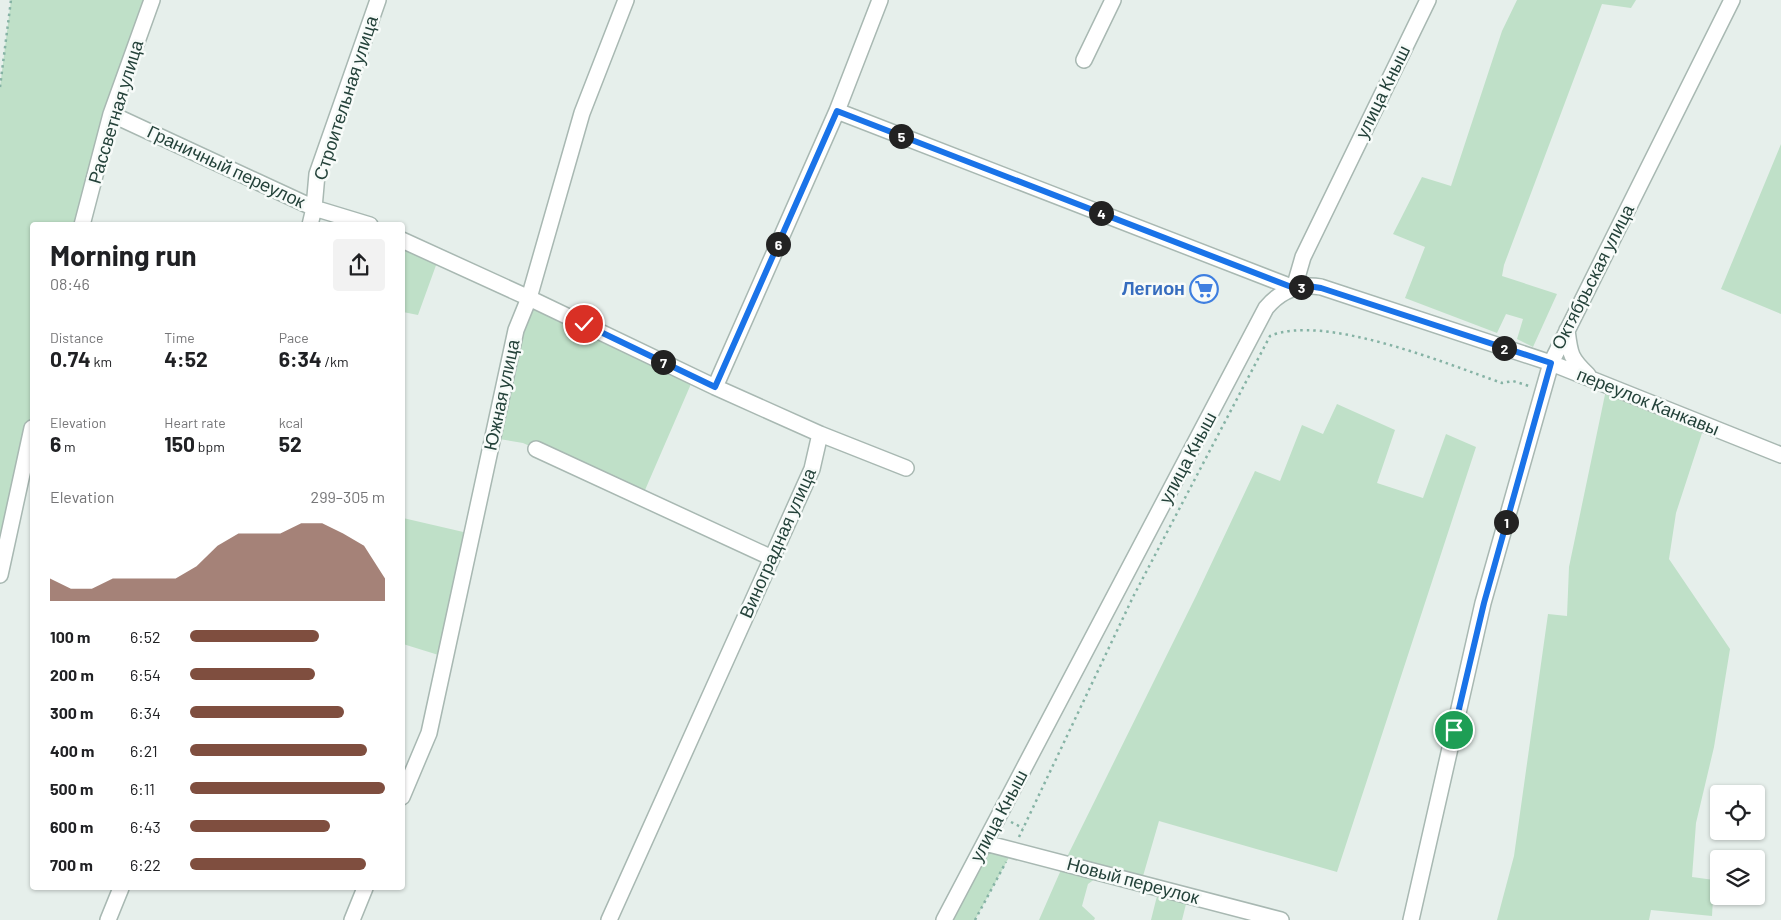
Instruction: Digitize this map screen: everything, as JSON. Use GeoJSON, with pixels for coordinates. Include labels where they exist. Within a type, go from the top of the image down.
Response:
{"type":"FeatureCollection","features":[{"type":"Feature","properties":{"kind":"street","name":"Рассветная улица"},"geometry":{"type":"LineString","coordinates":[[83,222],[111,114],[152,0]]}},
{"type":"Feature","properties":{"kind":"street","name":"Строительная улица"},"geometry":{"type":"LineString","coordinates":[[311,222],[317,174],[378,0]]}},
{"type":"Feature","properties":{"kind":"street","name":"Южная улица"},"geometry":{"type":"LineString","coordinates":[[405,790],[429,733],[516,330],[529,298],[582,113],[626,0]]}},
{"type":"Feature","properties":{"kind":"street"},"geometry":{"type":"LineString","coordinates":[[715,387],[837,111],[880,0]]}},
{"type":"Feature","properties":{"kind":"street"},"geometry":{"type":"LineString","coordinates":[[1084,60],[1113,0]]}},
{"type":"Feature","properties":{"kind":"street","name":"улица Кныш"},"geometry":{"type":"LineString","coordinates":[[944,920],[1266,308],[1280,295],[1294,288],[1303,257],[1428,0]]}},
{"type":"Feature","properties":{"kind":"street","name":"Октябрьская улица"},"geometry":{"type":"LineString","coordinates":[[1411,920],[1484,603],[1551,363],[1732,0]]}},
{"type":"Feature","properties":{"kind":"street","name":"переулок Канкавы"},"geometry":{"type":"LineString","coordinates":[[837,111],[1294,288],[1308,286],[1321,288],[1551,363],[1781,455]]}},
{"type":"Feature","properties":{"kind":"street","name":"Граничный переулок"},"geometry":{"type":"LineString","coordinates":[[111,114],[314,208],[360,222]]}},
{"type":"Feature","properties":{"kind":"street"},"geometry":{"type":"LineString","coordinates":[[405,241],[715,387],[820,434],[906,468]]}},
{"type":"Feature","properties":{"kind":"street"},"geometry":{"type":"LineString","coordinates":[[1519,353],[1541,351],[1556,341],[1567,329]]}},
{"type":"Feature","properties":{"kind":"street"},"geometry":{"type":"LineString","coordinates":[[1567,329],[1569,350],[1574,362],[1593,380]]}},
{"type":"Feature","properties":{"kind":"street","name":"Виноградная улица"},"geometry":{"type":"LineString","coordinates":[[609,920],[812,469],[820,434]]}},
{"type":"Feature","properties":{"kind":"street"},"geometry":{"type":"LineString","coordinates":[[0,575],[30,437]]}},
{"type":"Feature","properties":{"kind":"street"},"geometry":{"type":"LineString","coordinates":[[536,449],[772,558]]}},
{"type":"Feature","properties":{"kind":"street","name":"Новый переулок"},"geometry":{"type":"LineString","coordinates":[[985,843],[1281,920]]}},
{"type":"Feature","properties":{"kind":"street"},"geometry":{"type":"LineString","coordinates":[[108,920],[120,890]]}},
{"type":"Feature","properties":{"kind":"street"},"geometry":{"type":"LineString","coordinates":[[352,920],[364,890]]}},
{"type":"Feature","properties":{"kind":"path"},"geometry":{"type":"LineString","coordinates":[[0,87],[11,0]]}},
{"type":"Feature","properties":{"kind":"path"},"geometry":{"type":"LineString","coordinates":[[975,920],[1012,850],[1133,597],[1270,336],[1279,332],[1299,330],[1346,334],[1413,352],[1502,383],[1513,381],[1543,390]]}},
{"type":"Feature","properties":{"kind":"green space"},"geometry":{"type":"Polygon","coordinates":[[[11,0],[152,0],[83,222],[30,222],[30,437],[0,575],[0,87],[11,0]]]}},
{"type":"Feature","properties":{"kind":"green space"},"geometry":{"type":"Polygon","coordinates":[[[1517,0],[1636,0],[1631,8],[1602,4],[1504,265],[1502,276],[1557,294],[1533,347],[1517,339],[1523,319],[1506,314],[1497,333],[1405,298],[1425,247],[1393,234],[1422,177],[1451,186],[1502,31],[1517,0]]]}},
{"type":"Feature","properties":{"kind":"green space"},"geometry":{"type":"Polygon","coordinates":[[[1781,144],[1781,314],[1721,289],[1781,144]]]}},
{"type":"Feature","properties":{"kind":"green space"},"geometry":{"type":"Polygon","coordinates":[[[405,241],[439,257],[418,315],[405,312],[405,241]]]}},
{"type":"Feature","properties":{"kind":"green space"},"geometry":{"type":"Polygon","coordinates":[[[529,298],[694,377],[642,497],[523,443],[493,438],[529,298]]]}},
{"type":"Feature","properties":{"kind":"green space"},"geometry":{"type":"Polygon","coordinates":[[[1607,385],[1705,424],[1676,513],[1669,559],[1730,649],[1714,747],[1696,823],[1692,877],[1710,879],[1712,916],[1651,910],[1649,920],[1497,920],[1514,856],[1548,614],[1567,616],[1569,567],[1607,385]]]}},
{"type":"Feature","properties":{"kind":"green space"},"geometry":{"type":"Polygon","coordinates":[[[1337,404],[1395,430],[1377,483],[1423,498],[1446,434],[1476,447],[1337,872],[1159,821],[1141,883],[1103,873],[1088,884],[1082,906],[1095,918],[1094,920],[1039,920],[1064,863],[1197,594],[1255,471],[1280,481],[1302,425],[1323,434],[1337,404]]]}},
{"type":"Feature","properties":{"kind":"green space"},"geometry":{"type":"Polygon","coordinates":[[[405,518],[472,534],[445,657],[405,645],[405,518]]]}},
{"type":"Feature","properties":{"kind":"green space"},"geometry":{"type":"Polygon","coordinates":[[[985,843],[1013,850],[975,920],[944,920],[985,843]]]}},
{"type":"Feature","properties":{"kind":"green space"},"geometry":{"type":"Polygon","coordinates":[[[1159,888],[1188,896],[1182,920],[1151,920],[1159,888]]]}},
{"type":"Feature","properties":{"kind":"place","name":"Легион"},"geometry":{"type":"Point","coordinates":[1204,289]}},
{"type":"Feature","properties":{"kind":"route"},"geometry":{"type":"LineString","coordinates":[[584,324],[715,387],[837,111],[1294,288],[1314,286],[1321,288],[1551,363],[1484,603],[1454,730]]}}]}
